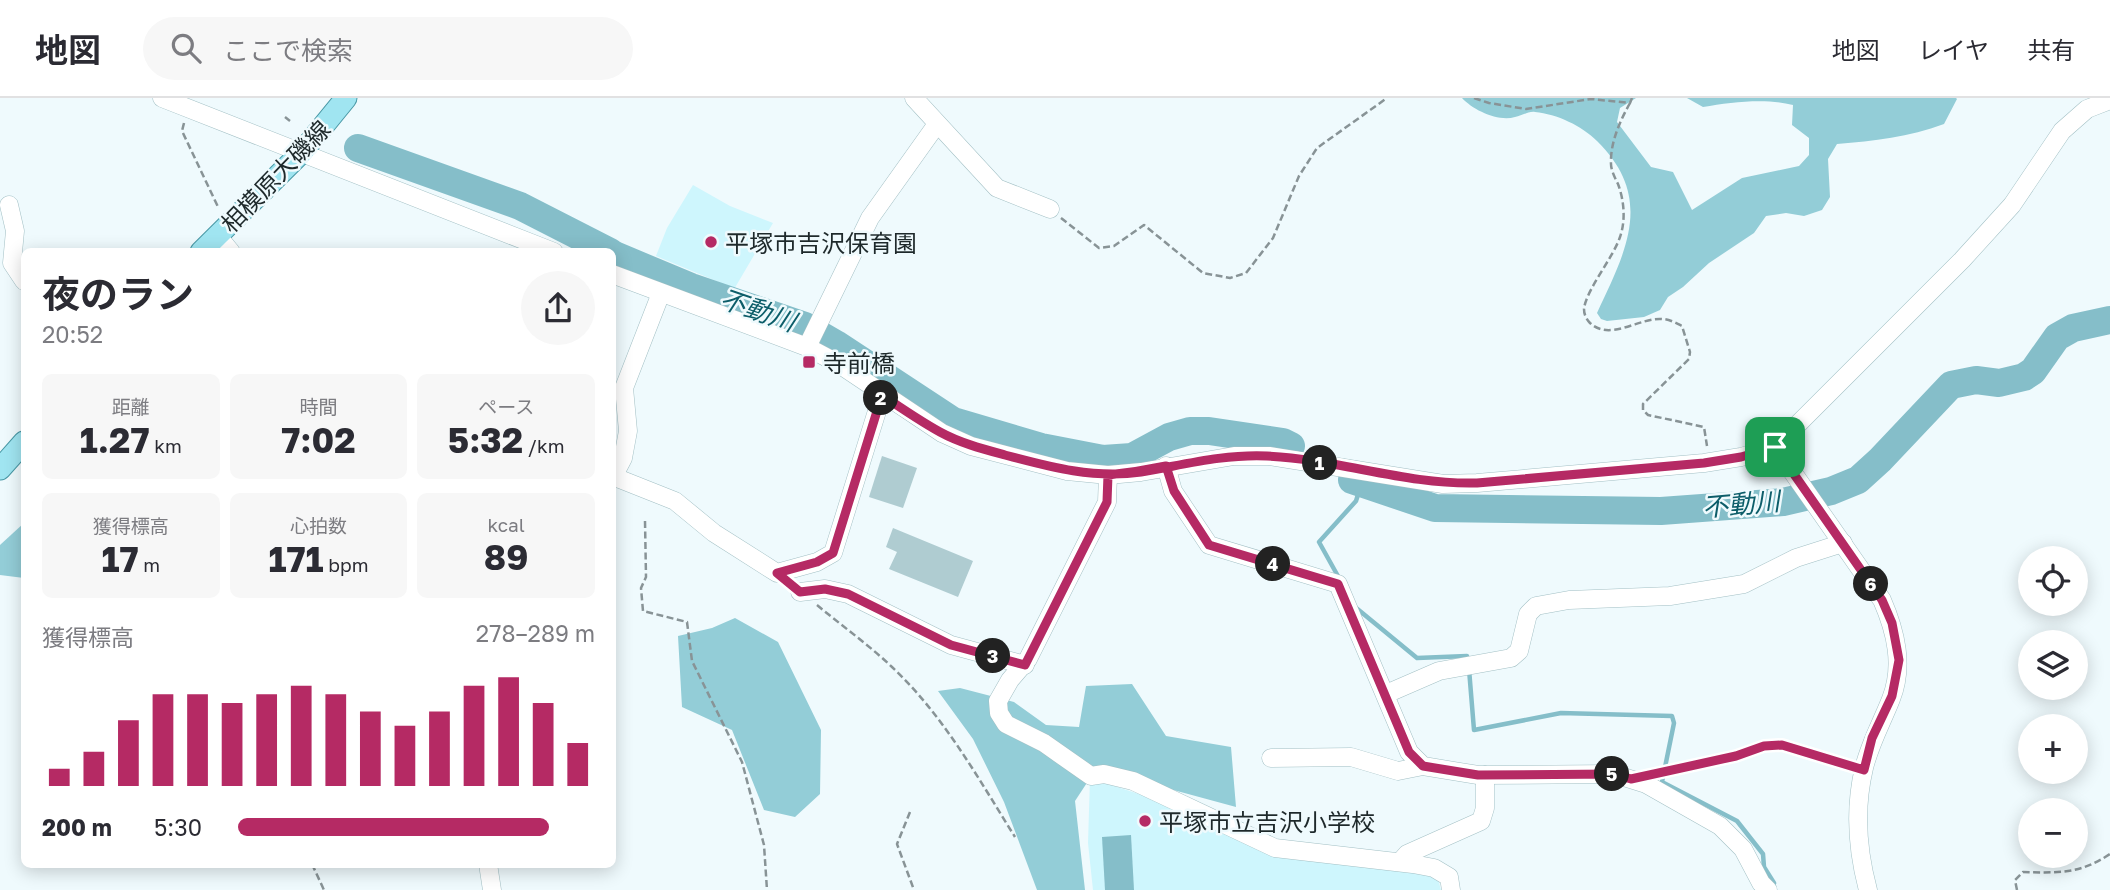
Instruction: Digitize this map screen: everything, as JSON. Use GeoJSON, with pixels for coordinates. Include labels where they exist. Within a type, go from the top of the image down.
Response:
{"type":"FeatureCollection","features":[{"type":"Feature","properties":{"kind":"main road","name":"相模原大磯線"},"geometry":{"type":"LineString","coordinates":[[205,248],[302,152],[346,98]]}},
{"type":"Feature","properties":{"kind":"main road"},"geometry":{"type":"LineString","coordinates":[[0,469],[21,445]]}},
{"type":"Feature","properties":{"kind":"street"},"geometry":{"type":"LineString","coordinates":[[162,98],[302,152],[527,247]]}},
{"type":"Feature","properties":{"kind":"street"},"geometry":{"type":"LineString","coordinates":[[914,98],[997,188],[1050,209]]}},
{"type":"Feature","properties":{"kind":"street"},"geometry":{"type":"LineString","coordinates":[[616,276],[807,347],[839,364],[942,433],[971,446],[1067,471],[1108,475],[1142,472],[1234,456],[1269,456],[1443,484],[1709,463],[1775,447],[1962,260],[2003,214],[2062,131],[2087,109],[2110,100]]}},
{"type":"Feature","properties":{"kind":"street"},"geometry":{"type":"LineString","coordinates":[[807,347],[870,218],[937,124]]}},
{"type":"Feature","properties":{"kind":"street"},"geometry":{"type":"LineString","coordinates":[[9,205],[15,231],[6,264],[21,278]]}},
{"type":"Feature","properties":{"kind":"street"},"geometry":{"type":"LineString","coordinates":[[222,230],[229,248]]}},
{"type":"Feature","properties":{"kind":"street"},"geometry":{"type":"LineString","coordinates":[[616,471],[623,458],[628,431],[624,388],[661,293]]}},
{"type":"Feature","properties":{"kind":"street"},"geometry":{"type":"LineString","coordinates":[[616,478],[675,502],[714,533],[777,573],[817,562],[833,553],[882,395]]}},
{"type":"Feature","properties":{"kind":"street"},"geometry":{"type":"LineString","coordinates":[[1775,447],[1882,600],[1892,623],[1899,660],[1892,696],[1872,738],[1857,812],[1860,860],[1868,890]]}},
{"type":"Feature","properties":{"kind":"street"},"geometry":{"type":"LineString","coordinates":[[1166,466],[1174,491],[1209,545],[1338,584],[1409,752],[1423,766]]}},
{"type":"Feature","properties":{"kind":"street"},"geometry":{"type":"LineString","coordinates":[[1108,475],[1107,502],[1025,665],[1010,680],[998,701],[999,713],[1006,724],[1044,743],[1091,776],[1104,774],[1133,781],[1275,848],[1434,868],[1449,877],[1451,890]]}},
{"type":"Feature","properties":{"kind":"street"},"geometry":{"type":"LineString","coordinates":[[1386,694],[1439,671],[1511,658],[1519,651],[1528,614],[1536,606],[1569,600],[1671,596],[1744,584],[1796,558],[1843,543]]}},
{"type":"Feature","properties":{"kind":"street"},"geometry":{"type":"LineString","coordinates":[[800,592],[825,589],[848,594],[951,645],[1025,665]]}},
{"type":"Feature","properties":{"kind":"street"},"geometry":{"type":"LineString","coordinates":[[1271,758],[1351,757],[1398,771],[1423,766],[1485,775],[1614,774],[1646,784],[1720,826],[1744,849],[1768,890]]}},
{"type":"Feature","properties":{"kind":"street"},"geometry":{"type":"LineString","coordinates":[[1400,862],[1407,854],[1481,821],[1485,808],[1485,775]]}},
{"type":"Feature","properties":{"kind":"street"},"geometry":{"type":"LineString","coordinates":[[489,868],[492,890]]}},
{"type":"Feature","properties":{"kind":"path"},"geometry":{"type":"LineString","coordinates":[[1050,209],[1099,248],[1114,246],[1144,225],[1203,273],[1230,278],[1246,273],[1273,238],[1299,176],[1317,148],[1387,98]]}},
{"type":"Feature","properties":{"kind":"path"},"geometry":{"type":"LineString","coordinates":[[1474,98],[1526,109],[1591,99],[1630,103]]}},
{"type":"Feature","properties":{"kind":"path"},"geometry":{"type":"LineString","coordinates":[[1632,98],[1618,123],[1610,165],[1623,199],[1621,234],[1584,307],[1585,316],[1591,325],[1601,329],[1616,330],[1655,319],[1665,319],[1682,326],[1690,352],[1689,359],[1643,404],[1643,410],[1648,415],[1704,427],[1709,463]]}},
{"type":"Feature","properties":{"kind":"path"},"geometry":{"type":"LineString","coordinates":[[187,107],[182,131],[222,230]]}},
{"type":"Feature","properties":{"kind":"path"},"geometry":{"type":"LineString","coordinates":[[285,117],[290,121]]}},
{"type":"Feature","properties":{"kind":"path"},"geometry":{"type":"LineString","coordinates":[[645,521],[646,577],[641,588],[643,611],[687,622],[692,661],[742,762],[764,845],[767,890]]}},
{"type":"Feature","properties":{"kind":"path"},"geometry":{"type":"LineString","coordinates":[[800,592],[892,666],[922,699],[953,737],[1015,838]]}},
{"type":"Feature","properties":{"kind":"path"},"geometry":{"type":"LineString","coordinates":[[1658,773],[1736,756],[1764,746],[1782,745],[1864,770]]}},
{"type":"Feature","properties":{"kind":"path"},"geometry":{"type":"LineString","coordinates":[[910,812],[897,844],[914,890]]}},
{"type":"Feature","properties":{"kind":"path"},"geometry":{"type":"LineString","coordinates":[[2017,890],[2015,880],[2023,872],[2078,871],[2110,854]]}},
{"type":"Feature","properties":{"kind":"path"},"geometry":{"type":"LineString","coordinates":[[314,868],[324,890]]}},
{"type":"Feature","properties":{"kind":"shaded area"},"geometry":{"type":"Polygon","coordinates":[[[1462,98],[1636,98],[1620,108],[1617,122],[1651,167],[1673,172],[1692,210],[1742,178],[1799,166],[1809,155],[1809,138],[1792,125],[1793,105],[1760,101],[1703,107],[1687,98],[1957,99],[1944,124],[1891,138],[1837,144],[1828,159],[1830,197],[1822,210],[1804,216],[1786,213],[1766,216],[1754,233],[1709,263],[1668,297],[1660,310],[1644,317],[1607,321],[1601,319],[1597,313],[1617,268],[1630,225],[1626,183],[1615,162],[1591,136],[1560,118],[1532,112],[1501,118],[1479,111],[1462,98]]]}},
{"type":"Feature","properties":{"kind":"shaded area","name":"平塚市吉沢保育園"},"geometry":{"type":"Polygon","coordinates":[[[693,185],[730,206],[773,223],[733,291],[720,286],[721,283],[656,256],[667,228],[693,185]]]}},
{"type":"Feature","properties":{"kind":"shaded area"},"geometry":{"type":"Polygon","coordinates":[[[21,526],[21,578],[0,575],[0,545],[21,526]]]}},
{"type":"Feature","properties":{"kind":"shaded area"},"geometry":{"type":"Polygon","coordinates":[[[735,618],[778,642],[821,730],[820,794],[795,817],[764,810],[732,730],[682,707],[678,636],[712,628],[735,618]]]}},
{"type":"Feature","properties":{"kind":"shaded area"},"geometry":{"type":"Polygon","coordinates":[[[1132,684],[1166,736],[1231,747],[1236,807],[1096,769],[1075,801],[1085,890],[1037,890],[1004,802],[973,739],[938,691],[960,688],[1014,702],[1046,725],[1079,727],[1086,686],[1132,684]]]}},
{"type":"Feature","properties":{"kind":"shaded area","name":"平塚市立吉沢小学校"},"geometry":{"type":"Polygon","coordinates":[[[1090,778],[1154,799],[1274,853],[1418,868],[1438,879],[1441,890],[1093,890],[1088,843],[1090,778]]]}},
{"type":"Feature","properties":{"kind":"shaded area"},"geometry":{"type":"Polygon","coordinates":[[[1131,835],[1134,890],[1105,890],[1102,837],[1131,835]]]}},
{"type":"Feature","properties":{"kind":"building"},"geometry":{"type":"Polygon","coordinates":[[[882,456],[917,468],[903,508],[869,497],[882,456]]]}},
{"type":"Feature","properties":{"kind":"building"},"geometry":{"type":"Polygon","coordinates":[[[893,528],[973,561],[958,597],[889,569],[897,552],[886,547],[893,528]]]}},
{"type":"Feature","properties":{"kind":"waterway","name":"不動川"},"geometry":{"type":"LineString","coordinates":[[358,148],[520,206],[602,248]]}},
{"type":"Feature","properties":{"kind":"waterway","name":"不動川"},"geometry":{"type":"LineString","coordinates":[[616,256],[691,287],[805,326],[953,421],[1041,447],[1103,459],[1132,457],[1169,437],[1190,431],[1209,431],[1283,442],[1291,446]]}},
{"type":"Feature","properties":{"kind":"waterway","name":"不動川"},"geometry":{"type":"LineString","coordinates":[[1352,480],[1435,508],[1661,511],[1783,502],[1831,491],[1858,480],[1951,385],[1976,380],[1999,383],[2024,377],[2033,371],[2057,337],[2073,328],[2110,320]]}},
{"type":"Feature","properties":{"kind":"waterway"},"geometry":{"type":"LineString","coordinates":[[1339,578],[1319,542],[1356,501],[1361,485]]}},
{"type":"Feature","properties":{"kind":"waterway"},"geometry":{"type":"LineString","coordinates":[[1355,607],[1417,658],[1467,656],[1468,661]]}},
{"type":"Feature","properties":{"kind":"waterway"},"geometry":{"type":"LineString","coordinates":[[1469,669],[1474,730],[1561,713],[1672,716],[1674,723],[1662,782],[1737,821],[1763,854],[1764,867],[1774,883]]}},
{"type":"Feature","properties":{"kind":"place","name":"平塚市吉沢保育園"},"geometry":{"type":"Point","coordinates":[711,242]}},
{"type":"Feature","properties":{"kind":"place","name":"寺前橋"},"geometry":{"type":"Point","coordinates":[809,362]}},
{"type":"Feature","properties":{"kind":"place","name":"平塚市立吉沢小学校"},"geometry":{"type":"Point","coordinates":[1145,821]}},
{"type":"Feature","properties":{"kind":"route"},"geometry":{"type":"LineString","coordinates":[[1775,447],[1741,457],[1704,463],[1477,483],[1443,484],[1326,463],[1269,456],[1234,456],[1166,466],[1142,472],[1108,475],[1067,471],[971,446],[942,433],[882,395],[833,553],[817,562],[777,573],[800,592],[825,589],[848,594],[951,645],[1025,665],[1107,502],[1108,475],[1126,473],[1142,472],[1166,466],[1174,491],[1209,545],[1338,584],[1409,752],[1423,766],[1478,775],[1614,774],[1631,779],[1736,756],[1764,746],[1782,745],[1864,770],[1872,738],[1892,696],[1899,660],[1892,623],[1882,600],[1775,447]]}}]}
